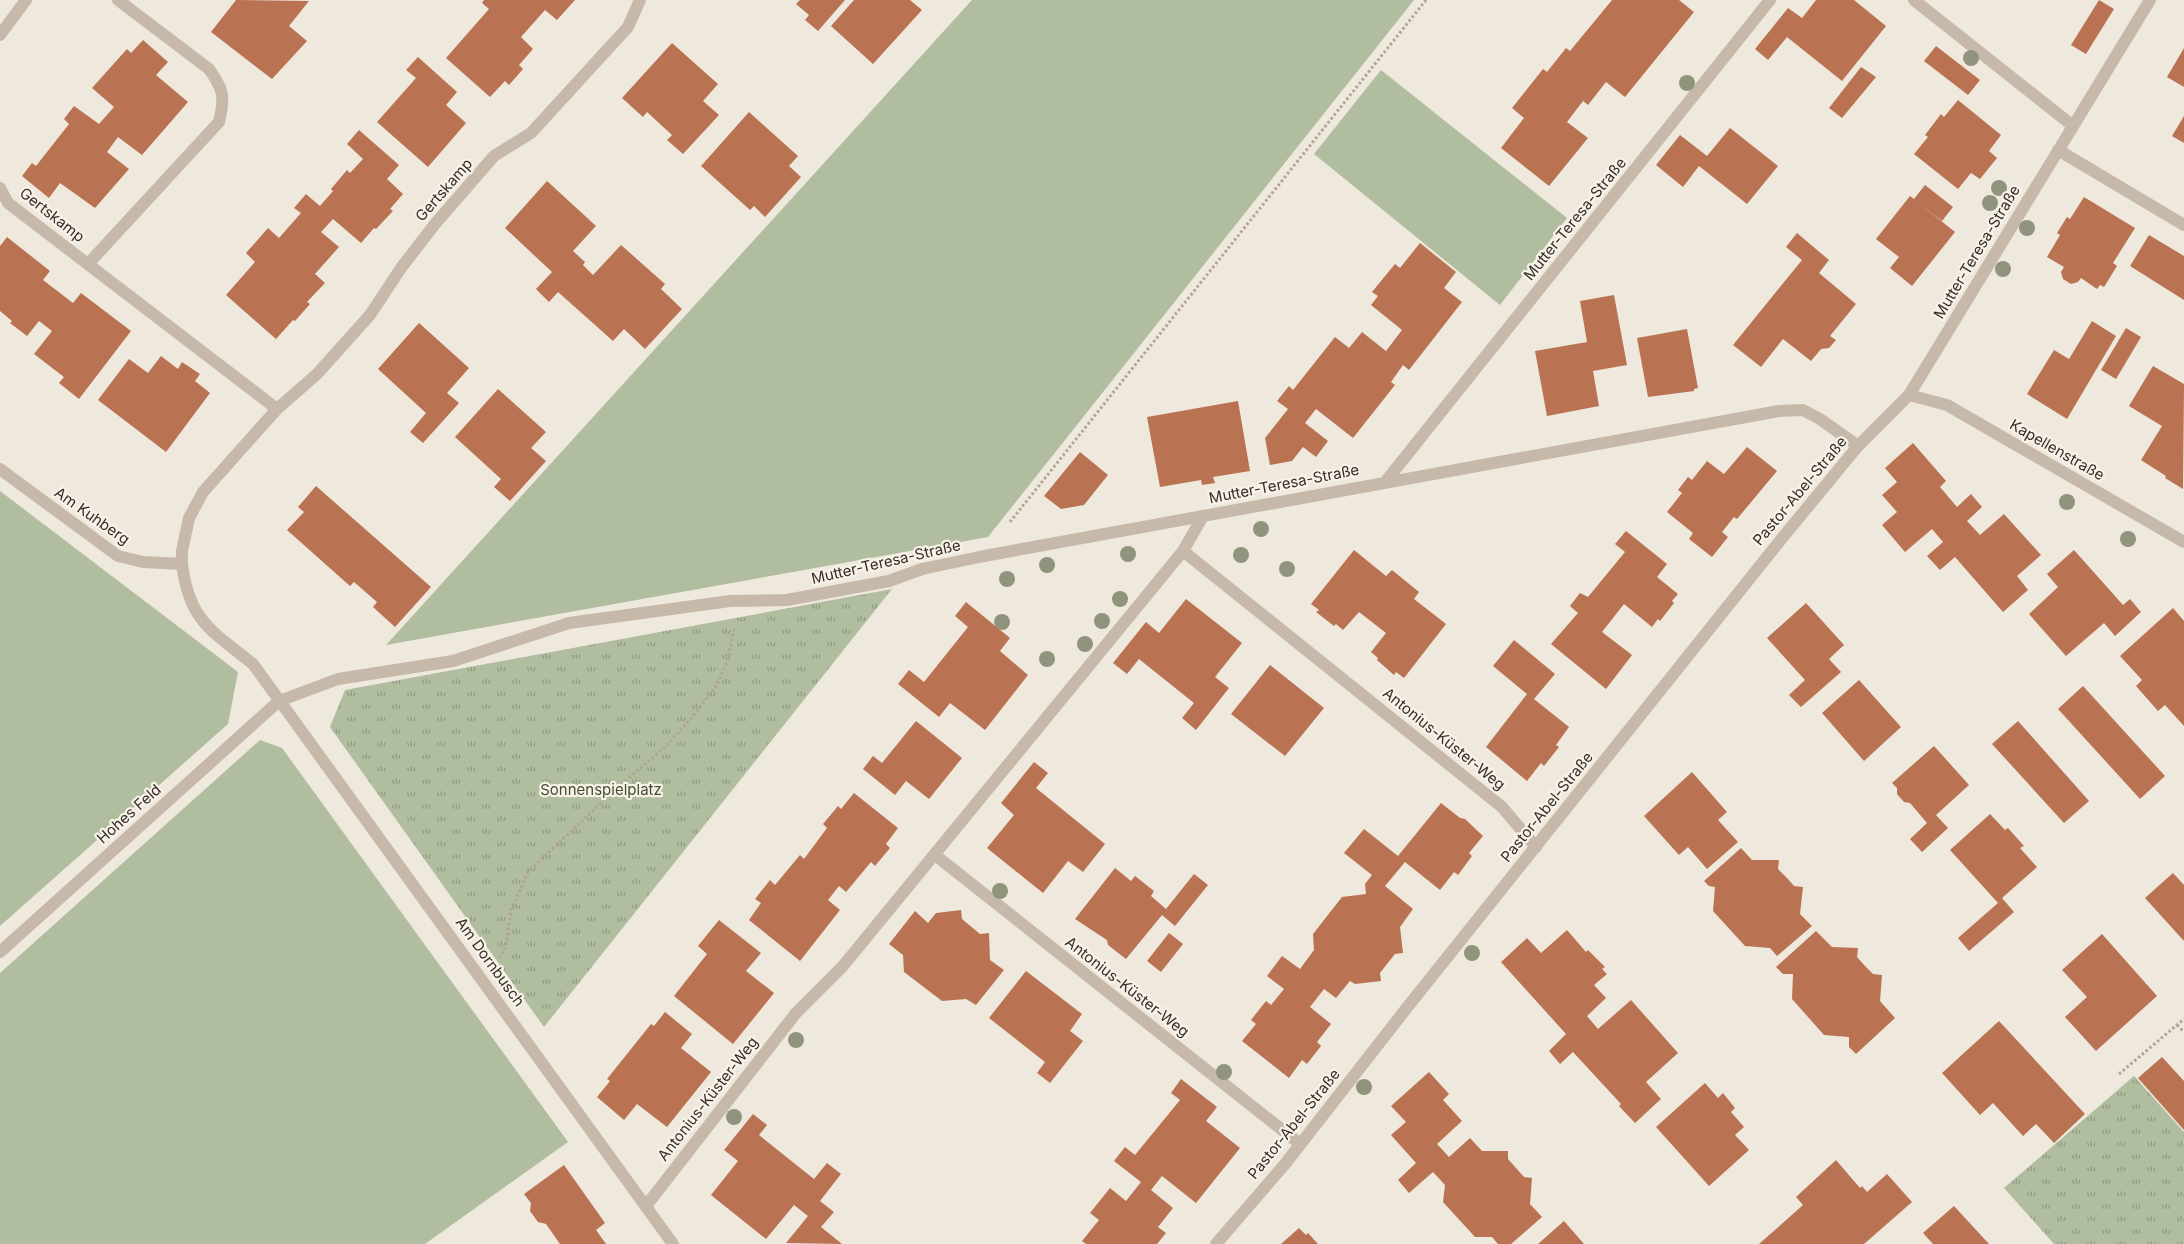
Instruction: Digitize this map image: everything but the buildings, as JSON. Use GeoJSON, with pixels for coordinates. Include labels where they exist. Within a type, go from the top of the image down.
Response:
{"type":"FeatureCollection","features":[{"type":"Feature","properties":{"kind":"street"},"geometry":{"type":"LineString","coordinates":[[0,35],[26,0]]}},
{"type":"Feature","properties":{"kind":"street","name":"Gertskamp"},"geometry":{"type":"LineString","coordinates":[[88,264],[219,122],[223,102],[223,92],[209,69],[118,0]]}},
{"type":"Feature","properties":{"kind":"street","name":"Gertskamp"},"geometry":{"type":"LineString","coordinates":[[182,564],[184,538],[195,504],[203,492],[277,409],[317,374],[370,315],[401,268],[435,224],[494,156],[530,133],[628,26],[640,0]]}},
{"type":"Feature","properties":{"kind":"street","name":"Mutter-Teresa-Straße"},"geometry":{"type":"LineString","coordinates":[[1386,481],[1770,0]]}},
{"type":"Feature","properties":{"kind":"street"},"geometry":{"type":"LineString","coordinates":[[1914,0],[2072,126]]}},
{"type":"Feature","properties":{"kind":"street","name":"Mutter-Teresa-Straße"},"geometry":{"type":"LineString","coordinates":[[1909,395],[2150,0]]}},
{"type":"Feature","properties":{"kind":"street"},"geometry":{"type":"LineString","coordinates":[[2058,150],[2184,225]]}},
{"type":"Feature","properties":{"kind":"street","name":"Gertskamp"},"geometry":{"type":"LineString","coordinates":[[0,188],[8,203],[277,409]]}},
{"type":"Feature","properties":{"kind":"street","name":"Pastor-Abel-Straße"},"geometry":{"type":"LineString","coordinates":[[1216,1244],[1300,1144],[1782,537],[1858,446],[1909,395]]}},
{"type":"Feature","properties":{"kind":"street","name":"Kapellenstraße"},"geometry":{"type":"LineString","coordinates":[[1909,395],[1947,405],[2184,542]]}},
{"type":"Feature","properties":{"kind":"street","name":"Mutter-Teresa-Straße"},"geometry":{"type":"LineString","coordinates":[[279,702],[338,679],[453,660],[569,623],[730,600],[787,600],[889,581],[922,568],[984,556],[1386,481],[1779,411],[1803,410],[1820,419],[1858,446]]}},
{"type":"Feature","properties":{"kind":"street","name":"Am Kuhberg"},"geometry":{"type":"LineString","coordinates":[[0,469],[118,556],[143,562],[182,564]]}},
{"type":"Feature","properties":{"kind":"street","name":"Antonius-Küster-Weg"},"geometry":{"type":"LineString","coordinates":[[646,1206],[796,1013],[843,966],[1183,551],[1203,516]]}},
{"type":"Feature","properties":{"kind":"street","name":"Antonius-Küster-Weg"},"geometry":{"type":"LineString","coordinates":[[1183,551],[1502,807],[1536,847]]}},
{"type":"Feature","properties":{"kind":"street"},"geometry":{"type":"LineString","coordinates":[[182,564],[184,585],[192,605],[202,621],[253,664],[279,702]]}},
{"type":"Feature","properties":{"kind":"street","name":"Hohes Feld"},"geometry":{"type":"LineString","coordinates":[[0,952],[279,702]]}},
{"type":"Feature","properties":{"kind":"street","name":"Am Dornbusch"},"geometry":{"type":"LineString","coordinates":[[279,702],[484,980],[673,1244]]}},
{"type":"Feature","properties":{"kind":"street","name":"Antonius-Küster-Weg"},"geometry":{"type":"LineString","coordinates":[[935,856],[1300,1144]]}},
{"type":"Feature","properties":{"kind":"path"},"geometry":{"type":"LineString","coordinates":[[984,556],[1426,0]]}},
{"type":"Feature","properties":{"kind":"path"},"geometry":{"type":"LineString","coordinates":[[484,980],[506,947],[511,910],[528,872],[618,787],[663,750],[715,688],[728,660],[735,632],[730,600]]}},
{"type":"Feature","properties":{"kind":"path"},"geometry":{"type":"LineString","coordinates":[[2119,1074],[2184,1018]]}},
{"type":"Feature","properties":{"kind":"path"},"geometry":{"type":"LineString","coordinates":[[2177,1025],[2184,1032]]}},
{"type":"Feature","properties":{"kind":"green space"},"geometry":{"type":"Polygon","coordinates":[[[972,0],[1414,0],[988,537],[386,645],[972,0]]]}},
{"type":"Feature","properties":{"kind":"green space"},"geometry":{"type":"Polygon","coordinates":[[[1381,70],[1567,218],[1500,305],[1314,154],[1381,70]]]}},
{"type":"Feature","properties":{"kind":"green space"},"geometry":{"type":"Polygon","coordinates":[[[0,491],[238,672],[228,724],[0,926],[0,491]]]}},
{"type":"Feature","properties":{"kind":"green space","name":"Sonnenspielplatz"},"geometry":{"type":"Polygon","coordinates":[[[892,589],[544,1027],[330,727],[345,690],[892,589]]]}},
{"type":"Feature","properties":{"kind":"green space"},"geometry":{"type":"Polygon","coordinates":[[[260,740],[282,748],[568,1142],[425,1244],[0,1244],[0,973],[260,740]]]}},
{"type":"Feature","properties":{"kind":"green space"},"geometry":{"type":"Polygon","coordinates":[[[2134,1076],[2184,1132],[2184,1244],[2054,1244],[2004,1188],[2134,1076]]]}}]}
